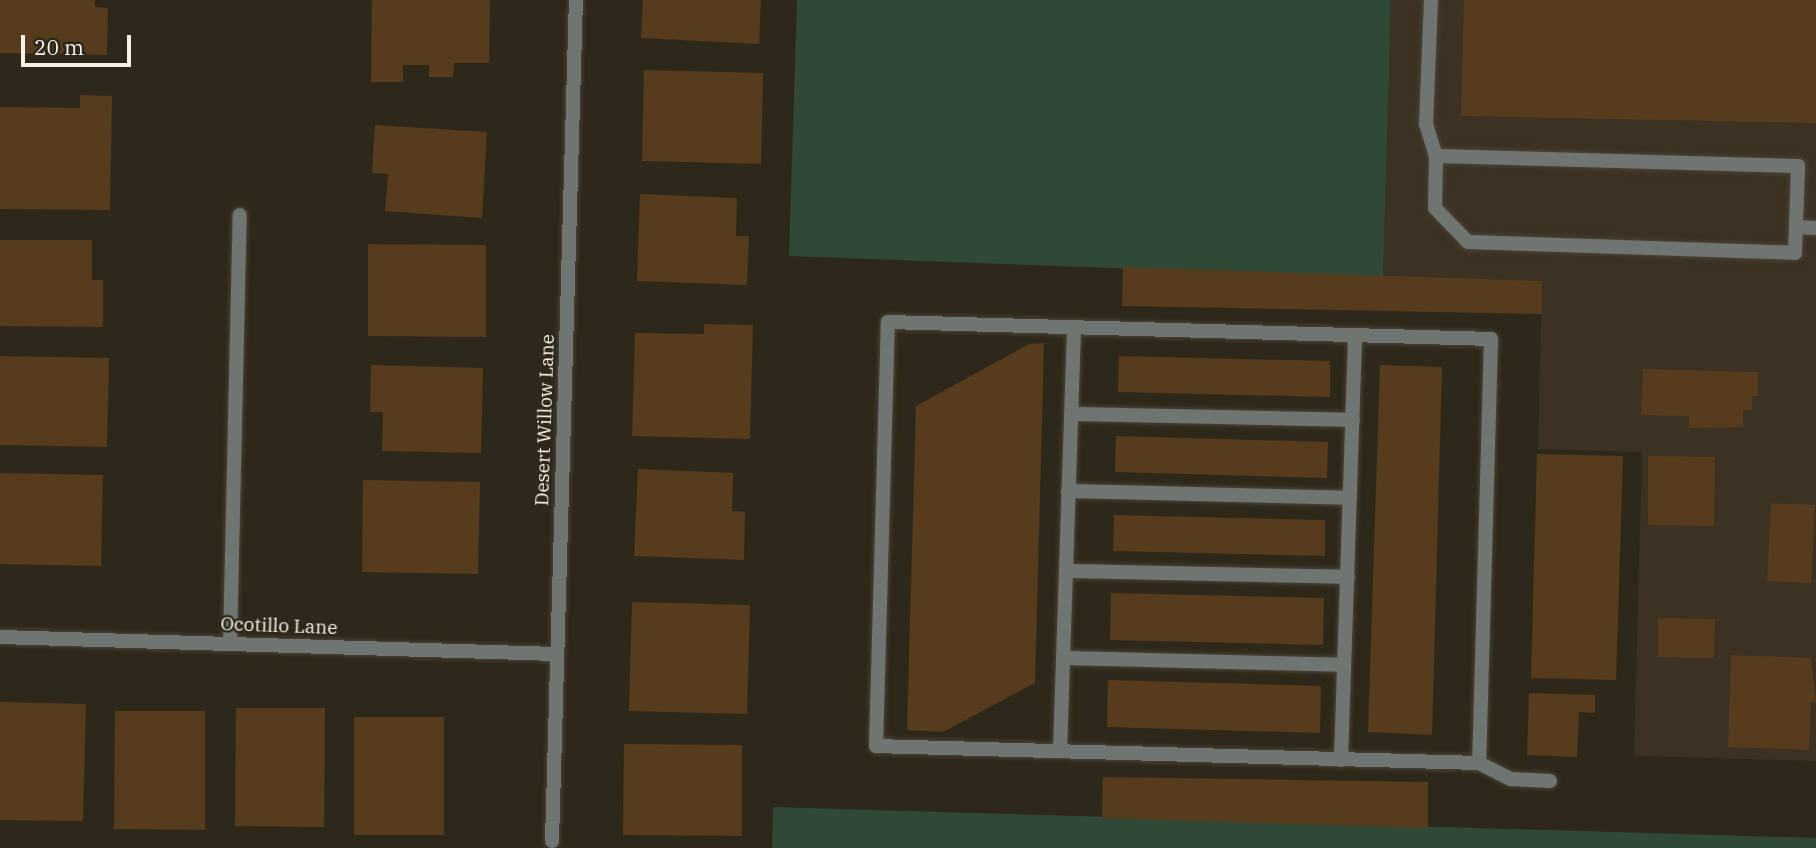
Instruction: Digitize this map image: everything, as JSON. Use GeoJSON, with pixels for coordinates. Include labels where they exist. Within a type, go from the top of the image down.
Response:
{"type":"FeatureCollection","features":[{"type":"Feature","properties":{"kind":"street","name":"Desert Willow Lane"},"geometry":{"type":"LineString","coordinates":[[552,841],[576,0]]}},
{"type":"Feature","properties":{"kind":"street"},"geometry":{"type":"LineString","coordinates":[[1431,0],[1426,124],[1436,156],[1434,208],[1468,243],[1795,253],[1798,166],[1436,156]]}},
{"type":"Feature","properties":{"kind":"street"},"geometry":{"type":"LineString","coordinates":[[230,643],[240,215]]}},
{"type":"Feature","properties":{"kind":"street"},"geometry":{"type":"LineString","coordinates":[[1796,228],[1816,228]]}},
{"type":"Feature","properties":{"kind":"street"},"geometry":{"type":"LineString","coordinates":[[1479,763],[1491,339],[888,322],[876,746],[1479,763],[1511,779],[1550,781]]}},
{"type":"Feature","properties":{"kind":"street"},"geometry":{"type":"LineString","coordinates":[[1060,751],[1074,327]]}},
{"type":"Feature","properties":{"kind":"street"},"geometry":{"type":"LineString","coordinates":[[1341,760],[1355,336]]}},
{"type":"Feature","properties":{"kind":"street"},"geometry":{"type":"LineString","coordinates":[[1071,414],[1353,420]]}},
{"type":"Feature","properties":{"kind":"street"},"geometry":{"type":"LineString","coordinates":[[1068,491],[1350,498]]}},
{"type":"Feature","properties":{"kind":"street"},"geometry":{"type":"LineString","coordinates":[[1066,571],[1348,577]]}},
{"type":"Feature","properties":{"kind":"street","name":"Ocotillo Lane"},"geometry":{"type":"LineString","coordinates":[[0,637],[557,654]]}},
{"type":"Feature","properties":{"kind":"street"},"geometry":{"type":"LineString","coordinates":[[1063,658],[1345,665]]}},
{"type":"Feature","properties":{"kind":"shaded area"},"geometry":{"type":"Polygon","coordinates":[[[1391,0],[1816,0],[1816,761],[1634,756],[1642,452],[1538,449],[1542,281],[1383,278],[1391,0]]]}},
{"type":"Feature","properties":{"kind":"green space"},"geometry":{"type":"Polygon","coordinates":[[[797,0],[1391,0],[1383,278],[789,256],[797,0]]]}},
{"type":"Feature","properties":{"kind":"green space"},"geometry":{"type":"Polygon","coordinates":[[[773,807],[1816,838],[1816,848],[772,848],[773,807]]]}},
{"type":"Feature","properties":{"kind":"building"},"geometry":{"type":"Polygon","coordinates":[[[0,0],[95,0],[95,7],[108,8],[107,55],[0,53],[0,0]]]}},
{"type":"Feature","properties":{"kind":"building"},"geometry":{"type":"Polygon","coordinates":[[[372,0],[490,0],[489,63],[454,63],[453,77],[429,77],[429,65],[403,65],[403,82],[371,82],[372,0]]]}},
{"type":"Feature","properties":{"kind":"building"},"geometry":{"type":"Polygon","coordinates":[[[643,0],[761,0],[759,44],[641,38],[643,0]]]}},
{"type":"Feature","properties":{"kind":"building"},"geometry":{"type":"Polygon","coordinates":[[[1464,0],[1816,0],[1816,123],[1461,116],[1464,0]]]}},
{"type":"Feature","properties":{"kind":"building"},"geometry":{"type":"Polygon","coordinates":[[[644,70],[763,73],[761,164],[642,161],[644,70]]]}},
{"type":"Feature","properties":{"kind":"building"},"geometry":{"type":"Polygon","coordinates":[[[80,95],[112,96],[110,210],[0,209],[0,107],[80,108],[80,95]]]}},
{"type":"Feature","properties":{"kind":"building"},"geometry":{"type":"Polygon","coordinates":[[[375,125],[487,132],[482,218],[385,211],[388,174],[372,173],[375,125]]]}},
{"type":"Feature","properties":{"kind":"building"},"geometry":{"type":"Polygon","coordinates":[[[640,194],[737,198],[736,236],[749,236],[747,285],[637,281],[640,194]]]}},
{"type":"Feature","properties":{"kind":"building"},"geometry":{"type":"Polygon","coordinates":[[[0,240],[92,240],[92,280],[103,280],[103,327],[0,326],[0,240]]]}},
{"type":"Feature","properties":{"kind":"building"},"geometry":{"type":"Polygon","coordinates":[[[368,244],[486,245],[486,337],[368,336],[368,244]]]}},
{"type":"Feature","properties":{"kind":"building"},"geometry":{"type":"Polygon","coordinates":[[[1123,267],[1542,281],[1542,314],[1122,306],[1123,267]]]}},
{"type":"Feature","properties":{"kind":"building"},"geometry":{"type":"Polygon","coordinates":[[[704,324],[753,325],[750,439],[632,436],[635,333],[704,334],[704,324]]]}},
{"type":"Feature","properties":{"kind":"building"},"geometry":{"type":"Polygon","coordinates":[[[1044,343],[1035,683],[943,732],[907,730],[916,406],[1029,344],[1044,343]]]}},
{"type":"Feature","properties":{"kind":"building"},"geometry":{"type":"Polygon","coordinates":[[[0,356],[109,358],[107,447],[0,445],[0,356]]]}},
{"type":"Feature","properties":{"kind":"building"},"geometry":{"type":"Polygon","coordinates":[[[1119,356],[1330,361],[1330,397],[1118,392],[1119,356]]]}},
{"type":"Feature","properties":{"kind":"building"},"geometry":{"type":"Polygon","coordinates":[[[371,365],[483,368],[481,453],[382,451],[383,412],[370,412],[371,365]]]}},
{"type":"Feature","properties":{"kind":"building"},"geometry":{"type":"Polygon","coordinates":[[[1380,365],[1442,367],[1432,735],[1368,732],[1380,365]]]}},
{"type":"Feature","properties":{"kind":"building"},"geometry":{"type":"Polygon","coordinates":[[[1643,369],[1758,372],[1758,396],[1752,396],[1752,410],[1743,410],[1743,427],[1689,428],[1689,416],[1641,415],[1643,369]]]}},
{"type":"Feature","properties":{"kind":"building"},"geometry":{"type":"Polygon","coordinates":[[[1116,436],[1328,442],[1327,478],[1115,472],[1116,436]]]}},
{"type":"Feature","properties":{"kind":"building"},"geometry":{"type":"Polygon","coordinates":[[[1537,454],[1623,456],[1616,680],[1531,678],[1537,454]]]}},
{"type":"Feature","properties":{"kind":"building"},"geometry":{"type":"Polygon","coordinates":[[[1648,456],[1715,457],[1714,526],[1648,525],[1648,456]]]}},
{"type":"Feature","properties":{"kind":"building"},"geometry":{"type":"Polygon","coordinates":[[[638,469],[733,473],[732,511],[745,512],[744,560],[634,556],[638,469]]]}},
{"type":"Feature","properties":{"kind":"building"},"geometry":{"type":"Polygon","coordinates":[[[0,473],[103,475],[101,566],[0,564],[0,473]]]}},
{"type":"Feature","properties":{"kind":"building"},"geometry":{"type":"Polygon","coordinates":[[[363,480],[480,482],[478,574],[362,572],[363,480]]]}},
{"type":"Feature","properties":{"kind":"building"},"geometry":{"type":"Polygon","coordinates":[[[1771,503],[1815,505],[1811,583],[1767,581],[1771,503]]]}},
{"type":"Feature","properties":{"kind":"building"},"geometry":{"type":"Polygon","coordinates":[[[1114,515],[1325,520],[1325,556],[1113,551],[1114,515]]]}},
{"type":"Feature","properties":{"kind":"building"},"geometry":{"type":"Polygon","coordinates":[[[1111,593],[1324,598],[1323,645],[1110,640],[1111,593]]]}},
{"type":"Feature","properties":{"kind":"building"},"geometry":{"type":"Polygon","coordinates":[[[632,602],[750,605],[747,714],[629,711],[632,602]]]}},
{"type":"Feature","properties":{"kind":"building"},"geometry":{"type":"Polygon","coordinates":[[[1658,618],[1715,619],[1714,658],[1658,657],[1658,618]]]}},
{"type":"Feature","properties":{"kind":"building"},"geometry":{"type":"Polygon","coordinates":[[[1731,655],[1811,658],[1816,702],[1811,702],[1809,750],[1728,747],[1731,655]]]}},
{"type":"Feature","properties":{"kind":"building"},"geometry":{"type":"Polygon","coordinates":[[[1108,680],[1321,686],[1320,733],[1107,727],[1108,680]]]}},
{"type":"Feature","properties":{"kind":"building"},"geometry":{"type":"Polygon","coordinates":[[[1529,693],[1595,695],[1595,713],[1579,712],[1577,757],[1527,755],[1529,693]]]}},
{"type":"Feature","properties":{"kind":"building"},"geometry":{"type":"Polygon","coordinates":[[[0,702],[86,704],[83,821],[0,820],[0,702]]]}},
{"type":"Feature","properties":{"kind":"building"},"geometry":{"type":"Polygon","coordinates":[[[236,708],[325,708],[324,827],[235,826],[236,708]]]}},
{"type":"Feature","properties":{"kind":"building"},"geometry":{"type":"Polygon","coordinates":[[[115,711],[205,711],[205,830],[114,829],[115,711]]]}},
{"type":"Feature","properties":{"kind":"building"},"geometry":{"type":"Polygon","coordinates":[[[354,717],[444,717],[444,835],[354,835],[354,717]]]}},
{"type":"Feature","properties":{"kind":"building"},"geometry":{"type":"Polygon","coordinates":[[[624,744],[742,745],[742,836],[623,835],[624,744]]]}},
{"type":"Feature","properties":{"kind":"building"},"geometry":{"type":"Polygon","coordinates":[[[1103,777],[1428,782],[1428,828],[1102,818],[1103,777]]]}}]}
